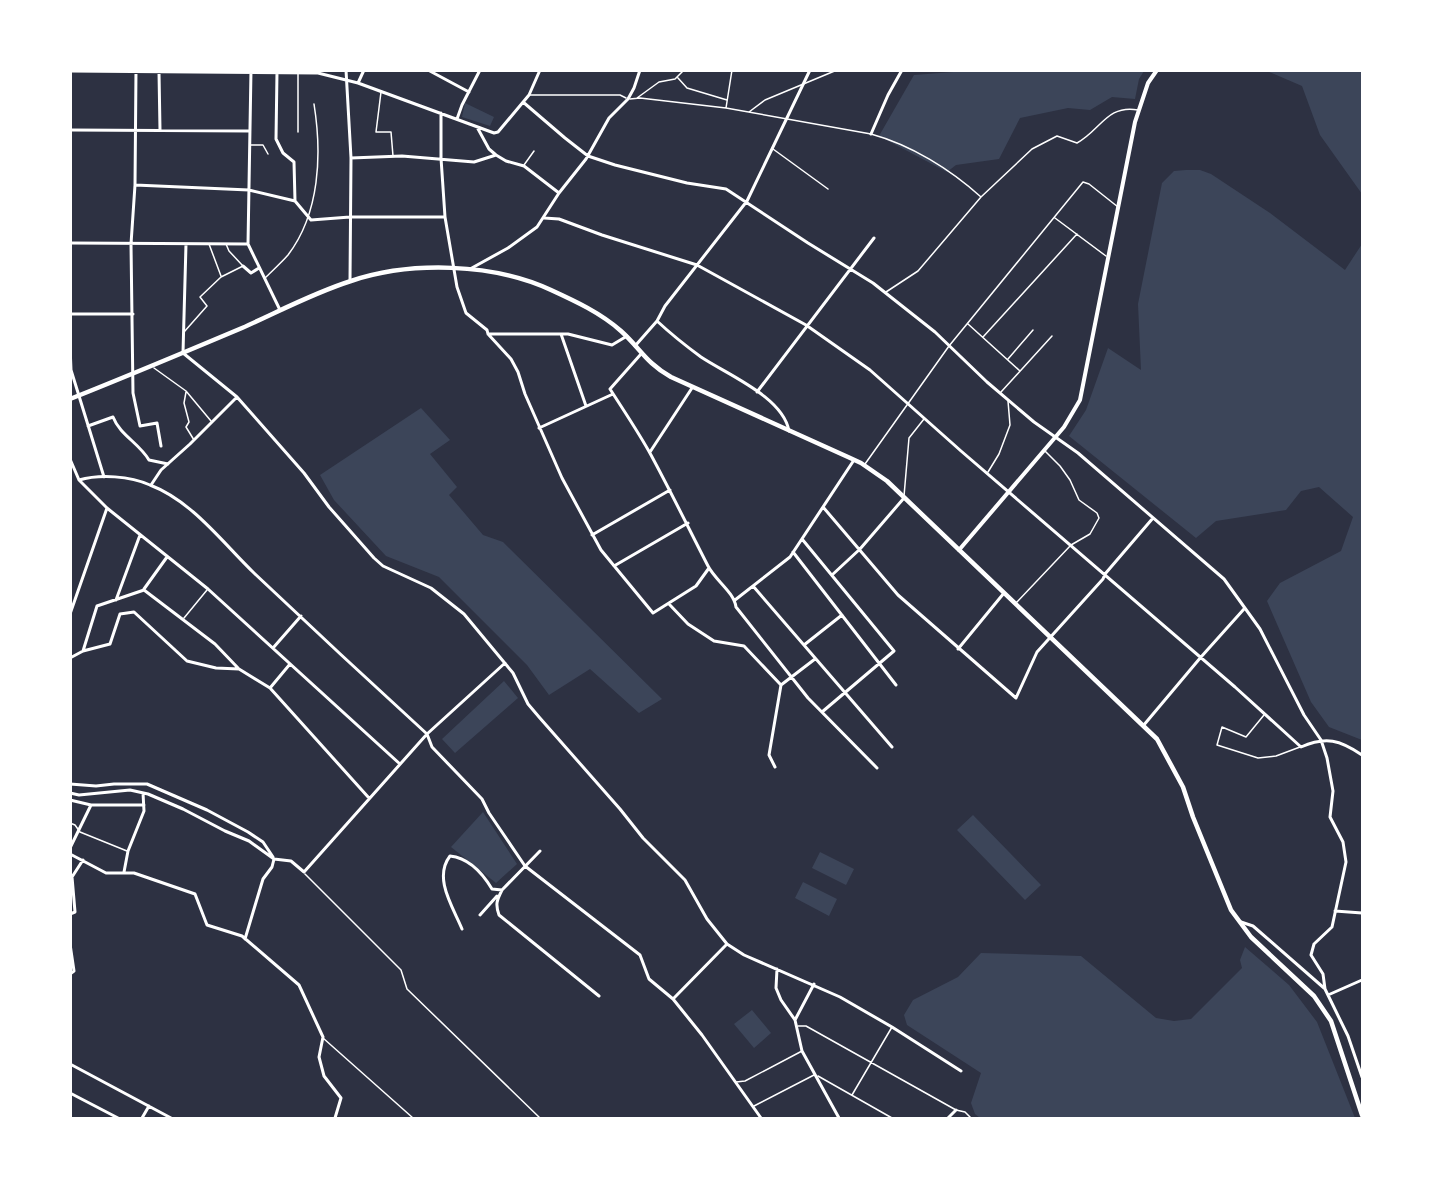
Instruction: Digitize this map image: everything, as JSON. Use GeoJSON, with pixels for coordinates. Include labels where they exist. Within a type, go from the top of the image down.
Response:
{"type":"FeatureCollection","features":[{"type":"Feature","properties":{"kind":"main road"},"geometry":{"type":"LineString","coordinates":[[70,399],[350,281],[389,271],[454,269],[502,274],[550,290],[597,314],[627,336],[641,354],[662,372],[692,388],[854,460],[887,481],[1157,739],[1176,772],[1231,910],[1259,945],[1314,996],[1331,1021],[1362,1115]]}},
{"type":"Feature","properties":{"kind":"street"},"geometry":{"type":"LineString","coordinates":[[136,70],[135,185],[131,244],[133,393],[140,426],[157,423],[161,447]]}},
{"type":"Feature","properties":{"kind":"street"},"geometry":{"type":"LineString","coordinates":[[346,70],[351,158],[350,281]]}},
{"type":"Feature","properties":{"kind":"street"},"geometry":{"type":"LineString","coordinates":[[357,83],[364,70]]}},
{"type":"Feature","properties":{"kind":"street"},"geometry":{"type":"LineString","coordinates":[[428,70],[469,92]]}},
{"type":"Feature","properties":{"kind":"street"},"geometry":{"type":"LineString","coordinates":[[457,119],[480,70]]}},
{"type":"Feature","properties":{"kind":"street"},"geometry":{"type":"LineString","coordinates":[[70,71],[286,71],[298,74],[318,72],[357,83],[498,132],[529,95],[540,70]]}},
{"type":"Feature","properties":{"kind":"street"},"geometry":{"type":"LineString","coordinates":[[468,270],[508,248],[537,227],[559,193],[588,156],[609,118],[628,99],[640,70]]}},
{"type":"Feature","properties":{"kind":"street"},"geometry":{"type":"LineString","coordinates":[[635,346],[657,321],[665,306],[747,201],[810,70]]}},
{"type":"Feature","properties":{"kind":"street"},"geometry":{"type":"LineString","coordinates":[[871,134],[902,70]]}},
{"type":"Feature","properties":{"kind":"street"},"geometry":{"type":"LineString","coordinates":[[959,550],[1056,437],[1074,413],[1080,400],[1139,110],[1148,83],[1157,70]]}},
{"type":"Feature","properties":{"kind":"street"},"geometry":{"type":"LineString","coordinates":[[159,72],[160,130]]}},
{"type":"Feature","properties":{"kind":"street"},"geometry":{"type":"LineString","coordinates":[[251,72],[248,244],[280,311]]}},
{"type":"Feature","properties":{"kind":"street"},"geometry":{"type":"LineString","coordinates":[[276,72],[276,139],[283,153],[294,162],[295,201]]}},
{"type":"Feature","properties":{"kind":"street"},"geometry":{"type":"LineString","coordinates":[[523,102],[588,156],[687,183],[726,189],[808,243],[851,268],[935,332],[1008,400],[1056,437],[1224,579],[1260,629],[1304,715],[1321,740],[1327,758],[1333,791],[1330,817],[1343,842],[1346,855],[1340,898],[1332,927],[1314,944],[1311,955],[1323,974],[1325,989],[1348,1036],[1362,1077]]}},
{"type":"Feature","properties":{"kind":"street"},"geometry":{"type":"LineString","coordinates":[[441,113],[445,217],[457,287],[466,314],[487,330],[511,359],[539,428],[592,535],[653,613],[696,585],[709,568]]}},
{"type":"Feature","properties":{"kind":"street"},"geometry":{"type":"LineString","coordinates":[[476,126],[489,149],[496,155],[506,162],[524,166],[559,193]]}},
{"type":"Feature","properties":{"kind":"street"},"geometry":{"type":"LineString","coordinates":[[70,130],[250,131]]}},
{"type":"Feature","properties":{"kind":"street"},"geometry":{"type":"LineString","coordinates":[[351,158],[441,158],[474,162],[496,155]]}},
{"type":"Feature","properties":{"kind":"street"},"geometry":{"type":"LineString","coordinates":[[135,185],[249,190],[295,201],[311,219],[445,217]]}},
{"type":"Feature","properties":{"kind":"street"},"geometry":{"type":"LineString","coordinates":[[544,218],[559,219],[697,265],[806,325],[870,370],[1201,657],[1301,747],[1321,740],[1348,745],[1362,755]]}},
{"type":"Feature","properties":{"kind":"street"},"geometry":{"type":"LineString","coordinates":[[757,392],[874,238]]}},
{"type":"Feature","properties":{"kind":"street"},"geometry":{"type":"LineString","coordinates":[[70,243],[248,244]]}},
{"type":"Feature","properties":{"kind":"street"},"geometry":{"type":"LineString","coordinates":[[186,244],[183,353],[237,397],[374,558],[383,566],[431,588],[464,614],[513,673],[533,710],[643,838],[685,880],[707,919],[727,944],[744,955],[814,984],[892,1027],[961,1071]]}},
{"type":"Feature","properties":{"kind":"street"},"geometry":{"type":"LineString","coordinates":[[243,266],[251,273],[259,268]]}},
{"type":"Feature","properties":{"kind":"street"},"geometry":{"type":"LineString","coordinates":[[70,314],[133,314]]}},
{"type":"Feature","properties":{"kind":"street"},"geometry":{"type":"LineString","coordinates":[[657,321],[702,357],[757,392],[780,410],[787,421],[789,430]]}},
{"type":"Feature","properties":{"kind":"street"},"geometry":{"type":"LineString","coordinates":[[488,334],[568,334],[612,345],[627,336]]}},
{"type":"Feature","properties":{"kind":"street"},"geometry":{"type":"LineString","coordinates":[[561,334],[586,406]]}},
{"type":"Feature","properties":{"kind":"street"},"geometry":{"type":"LineString","coordinates":[[70,346],[71,370],[104,477]]}},
{"type":"Feature","properties":{"kind":"street"},"geometry":{"type":"LineString","coordinates":[[641,354],[610,389],[650,453],[688,523],[709,568],[718,582],[735,600],[736,607],[792,678],[877,768]]}},
{"type":"Feature","properties":{"kind":"street"},"geometry":{"type":"LineString","coordinates":[[650,453],[692,388]]}},
{"type":"Feature","properties":{"kind":"street"},"geometry":{"type":"LineString","coordinates":[[539,428],[613,394]]}},
{"type":"Feature","properties":{"kind":"street"},"geometry":{"type":"LineString","coordinates":[[151,485],[160,470],[237,397]]}},
{"type":"Feature","properties":{"kind":"street"},"geometry":{"type":"LineString","coordinates":[[88,426],[113,417],[117,428],[143,450],[149,460],[168,464]]}},
{"type":"Feature","properties":{"kind":"street"},"geometry":{"type":"LineString","coordinates":[[735,600],[790,557],[854,460]]}},
{"type":"Feature","properties":{"kind":"street"},"geometry":{"type":"LineString","coordinates":[[71,462],[79,480],[107,508],[208,589],[400,764]]}},
{"type":"Feature","properties":{"kind":"street"},"geometry":{"type":"LineString","coordinates":[[79,480],[104,477],[151,485],[195,513],[227,547],[353,668],[427,734],[432,747],[482,799],[525,866],[640,955],[649,979],[673,999],[761,1119]]}},
{"type":"Feature","properties":{"kind":"street"},"geometry":{"type":"LineString","coordinates":[[592,535],[670,490]]}},
{"type":"Feature","properties":{"kind":"street"},"geometry":{"type":"LineString","coordinates":[[832,575],[860,549],[904,498]]}},
{"type":"Feature","properties":{"kind":"street"},"geometry":{"type":"LineString","coordinates":[[823,507],[898,596],[1016,698],[1037,652],[1103,579],[1153,518]]}},
{"type":"Feature","properties":{"kind":"street"},"geometry":{"type":"LineString","coordinates":[[70,614],[107,508]]}},
{"type":"Feature","properties":{"kind":"street"},"geometry":{"type":"LineString","coordinates":[[614,566],[688,523]]}},
{"type":"Feature","properties":{"kind":"street"},"geometry":{"type":"LineString","coordinates":[[116,600],[140,535]]}},
{"type":"Feature","properties":{"kind":"street"},"geometry":{"type":"LineString","coordinates":[[802,539],[894,651],[822,712]]}},
{"type":"Feature","properties":{"kind":"street"},"geometry":{"type":"LineString","coordinates":[[793,552],[896,685]]}},
{"type":"Feature","properties":{"kind":"street"},"geometry":{"type":"LineString","coordinates":[[83,651],[98,606],[144,590],[167,556]]}},
{"type":"Feature","properties":{"kind":"street"},"geometry":{"type":"LineString","coordinates":[[753,586],[892,747]]}},
{"type":"Feature","properties":{"kind":"street"},"geometry":{"type":"LineString","coordinates":[[144,590],[215,644],[239,669],[270,688],[370,798]]}},
{"type":"Feature","properties":{"kind":"street"},"geometry":{"type":"LineString","coordinates":[[958,649],[1004,593]]}},
{"type":"Feature","properties":{"kind":"street"},"geometry":{"type":"LineString","coordinates":[[669,604],[688,624],[714,641],[744,646],[781,685]]}},
{"type":"Feature","properties":{"kind":"street"},"geometry":{"type":"LineString","coordinates":[[1143,726],[1245,608]]}},
{"type":"Feature","properties":{"kind":"street"},"geometry":{"type":"LineString","coordinates":[[70,658],[83,651],[110,645],[120,614],[134,612],[187,661],[216,668],[239,669]]}},
{"type":"Feature","properties":{"kind":"street"},"geometry":{"type":"LineString","coordinates":[[804,645],[842,615]]}},
{"type":"Feature","properties":{"kind":"street"},"geometry":{"type":"LineString","coordinates":[[273,648],[301,616]]}},
{"type":"Feature","properties":{"kind":"street"},"geometry":{"type":"LineString","coordinates":[[775,767],[769,755],[781,685],[815,659]]}},
{"type":"Feature","properties":{"kind":"street"},"geometry":{"type":"LineString","coordinates":[[70,793],[79,795],[129,790],[142,793],[183,809],[249,841],[274,859],[291,861],[304,872],[427,734],[505,663]]}},
{"type":"Feature","properties":{"kind":"street"},"geometry":{"type":"LineString","coordinates":[[270,688],[290,664]]}},
{"type":"Feature","properties":{"kind":"street"},"geometry":{"type":"LineString","coordinates":[[70,784],[96,786],[147,784],[207,810],[263,842],[274,859],[272,867],[263,879],[245,939]]}},
{"type":"Feature","properties":{"kind":"street"},"geometry":{"type":"LineString","coordinates":[[114,784],[114,792]]}},
{"type":"Feature","properties":{"kind":"street"},"geometry":{"type":"LineString","coordinates":[[124,873],[128,851],[144,811],[142,793]]}},
{"type":"Feature","properties":{"kind":"street"},"geometry":{"type":"LineString","coordinates":[[70,800],[90,805],[144,805]]}},
{"type":"Feature","properties":{"kind":"street"},"geometry":{"type":"LineString","coordinates":[[70,848],[90,805]]}},
{"type":"Feature","properties":{"kind":"street"},"geometry":{"type":"LineString","coordinates":[[480,915],[540,851]]}},
{"type":"Feature","properties":{"kind":"street"},"geometry":{"type":"LineString","coordinates":[[70,854],[106,873],[134,873],[195,894],[207,925],[242,936],[299,985],[323,1037],[319,1057],[324,1076],[341,1098],[335,1119]]}},
{"type":"Feature","properties":{"kind":"street"},"geometry":{"type":"LineString","coordinates":[[462,929],[443,884],[445,863],[450,856],[465,860],[484,876],[492,889],[502,890]]}},
{"type":"Feature","properties":{"kind":"street"},"geometry":{"type":"LineString","coordinates":[[70,914],[75,912],[72,877],[82,860]]}},
{"type":"Feature","properties":{"kind":"street"},"geometry":{"type":"LineString","coordinates":[[502,890],[495,907],[499,915],[599,996]]}},
{"type":"Feature","properties":{"kind":"street"},"geometry":{"type":"LineString","coordinates":[[1335,911],[1362,913]]}},
{"type":"Feature","properties":{"kind":"street"},"geometry":{"type":"LineString","coordinates":[[1240,921],[1253,926],[1325,989]]}},
{"type":"Feature","properties":{"kind":"street"},"geometry":{"type":"LineString","coordinates":[[70,944],[74,971],[70,974]]}},
{"type":"Feature","properties":{"kind":"street"},"geometry":{"type":"LineString","coordinates":[[673,999],[727,944]]}},
{"type":"Feature","properties":{"kind":"street"},"geometry":{"type":"LineString","coordinates":[[777,968],[777,988],[781,1000],[795,1020],[802,1051],[838,1118]]}},
{"type":"Feature","properties":{"kind":"street"},"geometry":{"type":"LineString","coordinates":[[1328,995],[1362,980]]}},
{"type":"Feature","properties":{"kind":"street"},"geometry":{"type":"LineString","coordinates":[[795,1020],[814,984]]}},
{"type":"Feature","properties":{"kind":"street"},"geometry":{"type":"LineString","coordinates":[[70,1064],[171,1119]]}},
{"type":"Feature","properties":{"kind":"street"},"geometry":{"type":"LineString","coordinates":[[70,1093],[118,1119]]}},
{"type":"Feature","properties":{"kind":"street"},"geometry":{"type":"LineString","coordinates":[[142,1119],[148,1106]]}},
{"type":"Feature","properties":{"kind":"street"},"geometry":{"type":"LineString","coordinates":[[948,1119],[956,1110]]}},
{"type":"Feature","properties":{"kind":"lane"},"geometry":{"type":"LineString","coordinates":[[438,76],[441,70]]}},
{"type":"Feature","properties":{"kind":"lane"},"geometry":{"type":"LineString","coordinates":[[635,99],[659,82],[677,77],[684,70]]}},
{"type":"Feature","properties":{"kind":"lane"},"geometry":{"type":"LineString","coordinates":[[726,108],[732,70]]}},
{"type":"Feature","properties":{"kind":"lane"},"geometry":{"type":"LineString","coordinates":[[749,112],[765,100],[837,70]]}},
{"type":"Feature","properties":{"kind":"lane"},"geometry":{"type":"LineString","coordinates":[[298,74],[298,132]]}},
{"type":"Feature","properties":{"kind":"lane"},"geometry":{"type":"LineString","coordinates":[[677,77],[687,88],[727,100]]}},
{"type":"Feature","properties":{"kind":"lane"},"geometry":{"type":"LineString","coordinates":[[381,92],[376,132],[391,132],[393,157]]}},
{"type":"Feature","properties":{"kind":"lane"},"geometry":{"type":"LineString","coordinates":[[529,95],[620,94],[628,99],[726,108],[787,117],[871,134],[894,140],[958,177],[981,197]]}},
{"type":"Feature","properties":{"kind":"lane"},"geometry":{"type":"LineString","coordinates":[[264,279],[287,256],[301,235],[309,216],[319,162],[314,104]]}},
{"type":"Feature","properties":{"kind":"lane"},"geometry":{"type":"LineString","coordinates":[[885,292],[918,271],[981,197],[1032,149],[1057,136],[1077,142],[1098,123],[1119,110],[1127,108],[1139,110]]}},
{"type":"Feature","properties":{"kind":"lane"},"geometry":{"type":"LineString","coordinates":[[250,145],[263,145],[268,154]]}},
{"type":"Feature","properties":{"kind":"lane"},"geometry":{"type":"LineString","coordinates":[[772,148],[828,189]]}},
{"type":"Feature","properties":{"kind":"lane"},"geometry":{"type":"LineString","coordinates":[[524,166],[534,152]]}},
{"type":"Feature","properties":{"kind":"lane"},"geometry":{"type":"LineString","coordinates":[[864,465],[949,345],[1083,182],[1119,207]]}},
{"type":"Feature","properties":{"kind":"lane"},"geometry":{"type":"LineString","coordinates":[[1054,217],[1109,258]]}},
{"type":"Feature","properties":{"kind":"lane"},"geometry":{"type":"LineString","coordinates":[[982,336],[1077,234]]}},
{"type":"Feature","properties":{"kind":"lane"},"geometry":{"type":"LineString","coordinates":[[208,244],[221,277]]}},
{"type":"Feature","properties":{"kind":"lane"},"geometry":{"type":"LineString","coordinates":[[184,332],[207,306],[200,297],[221,277],[243,266],[229,251],[226,244]]}},
{"type":"Feature","properties":{"kind":"lane"},"geometry":{"type":"LineString","coordinates":[[968,323],[1020,371]]}},
{"type":"Feature","properties":{"kind":"lane"},"geometry":{"type":"LineString","coordinates":[[1007,360],[1033,330]]}},
{"type":"Feature","properties":{"kind":"lane"},"geometry":{"type":"LineString","coordinates":[[1000,393],[1052,336]]}},
{"type":"Feature","properties":{"kind":"lane"},"geometry":{"type":"LineString","coordinates":[[150,365],[186,391],[212,422]]}},
{"type":"Feature","properties":{"kind":"lane"},"geometry":{"type":"LineString","coordinates":[[186,391],[184,403],[189,422],[186,427],[194,440]]}},
{"type":"Feature","properties":{"kind":"lane"},"geometry":{"type":"LineString","coordinates":[[987,472],[999,454],[1010,425],[1008,400]]}},
{"type":"Feature","properties":{"kind":"lane"},"geometry":{"type":"LineString","coordinates":[[904,498],[909,438],[925,419]]}},
{"type":"Feature","properties":{"kind":"lane"},"geometry":{"type":"LineString","coordinates":[[1016,604],[1071,545],[1090,534],[1098,518],[1096,513],[1079,500],[1060,466],[1044,450]]}},
{"type":"Feature","properties":{"kind":"lane"},"geometry":{"type":"LineString","coordinates":[[183,619],[208,589]]}},
{"type":"Feature","properties":{"kind":"lane"},"geometry":{"type":"LineString","coordinates":[[1265,714],[1246,736],[1222,727],[1217,745],[1258,758],[1276,756],[1301,747]]}},
{"type":"Feature","properties":{"kind":"lane"},"geometry":{"type":"LineString","coordinates":[[70,822],[80,832],[128,851]]}},
{"type":"Feature","properties":{"kind":"lane"},"geometry":{"type":"LineString","coordinates":[[304,872],[401,970],[407,989],[540,1119]]}},
{"type":"Feature","properties":{"kind":"lane"},"geometry":{"type":"LineString","coordinates":[[797,1026],[806,1026],[889,1074],[956,1110],[966,1112],[971,1119]]}},
{"type":"Feature","properties":{"kind":"lane"},"geometry":{"type":"LineString","coordinates":[[852,1096],[892,1027]]}},
{"type":"Feature","properties":{"kind":"lane"},"geometry":{"type":"LineString","coordinates":[[323,1037],[413,1119]]}},
{"type":"Feature","properties":{"kind":"lane"},"geometry":{"type":"LineString","coordinates":[[736,1082],[745,1081],[802,1051]]}},
{"type":"Feature","properties":{"kind":"lane"},"geometry":{"type":"LineString","coordinates":[[753,1107],[815,1074],[892,1119]]}},
{"type":"Feature","properties":{"kind":"shaded area"},"geometry":{"type":"Polygon","coordinates":[[[979,70],[1144,71],[1139,79],[1135,99],[1112,97],[1090,110],[1068,108],[1020,118],[999,159],[956,165],[947,172],[879,136],[914,75],[979,70]]]}},
{"type":"Feature","properties":{"kind":"shaded area"},"geometry":{"type":"Polygon","coordinates":[[[1267,71],[1362,71],[1362,194],[1320,135],[1302,86],[1267,71]]]}},
{"type":"Feature","properties":{"kind":"shaded area"},"geometry":{"type":"Polygon","coordinates":[[[465,103],[494,117],[490,126],[462,117],[465,103]]]}},
{"type":"Feature","properties":{"kind":"shaded area"},"geometry":{"type":"Polygon","coordinates":[[[1200,170],[1211,174],[1270,213],[1345,270],[1362,244],[1362,740],[1329,727],[1311,702],[1267,601],[1280,583],[1341,551],[1353,517],[1319,487],[1301,491],[1286,510],[1216,521],[1196,538],[1069,436],[1086,410],[1108,348],[1141,370],[1138,304],[1162,183],[1174,171],[1200,170]]]}},
{"type":"Feature","properties":{"kind":"shaded area"},"geometry":{"type":"Polygon","coordinates":[[[421,408],[450,440],[430,454],[457,487],[449,495],[483,535],[503,542],[662,699],[639,713],[590,669],[549,695],[527,665],[439,577],[386,556],[334,500],[320,475],[421,408]]]}},
{"type":"Feature","properties":{"kind":"shaded area"},"geometry":{"type":"Polygon","coordinates":[[[504,681],[518,698],[455,753],[442,739],[504,681]]]}},
{"type":"Feature","properties":{"kind":"shaded area"},"geometry":{"type":"Polygon","coordinates":[[[483,812],[517,864],[496,883],[451,847],[483,812]]]}},
{"type":"Feature","properties":{"kind":"shaded area"},"geometry":{"type":"Polygon","coordinates":[[[973,815],[1041,885],[1025,900],[957,830],[973,815]]]}},
{"type":"Feature","properties":{"kind":"shaded area"},"geometry":{"type":"Polygon","coordinates":[[[820,852],[854,869],[846,885],[812,868],[820,852]]]}},
{"type":"Feature","properties":{"kind":"shaded area"},"geometry":{"type":"Polygon","coordinates":[[[803,882],[837,899],[829,916],[795,898],[803,882]]]}},
{"type":"Feature","properties":{"kind":"shaded area"},"geometry":{"type":"Polygon","coordinates":[[[1245,947],[1289,985],[1317,1022],[1355,1118],[980,1118],[975,1114],[971,1103],[981,1073],[907,1025],[904,1015],[913,1000],[958,977],[981,953],[1081,956],[1156,1018],[1174,1021],[1191,1019],[1242,968],[1240,960],[1245,947]]]}},
{"type":"Feature","properties":{"kind":"shaded area"},"geometry":{"type":"Polygon","coordinates":[[[752,1010],[771,1033],[754,1048],[734,1024],[752,1010]]]}}]}
